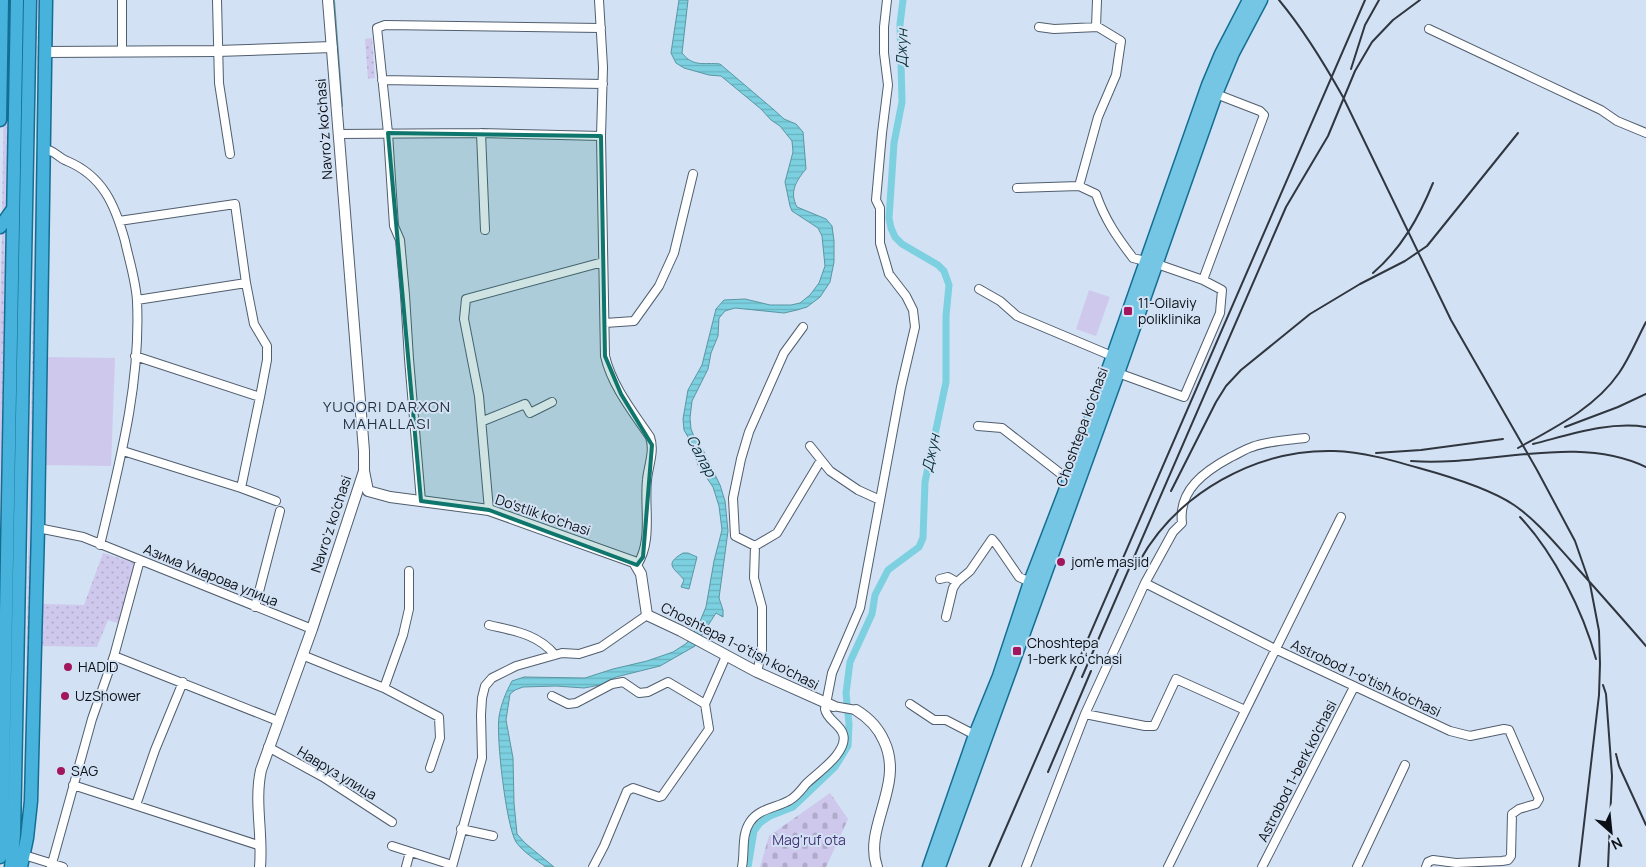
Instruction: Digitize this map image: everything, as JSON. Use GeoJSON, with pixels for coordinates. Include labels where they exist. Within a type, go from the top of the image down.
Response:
{"type":"FeatureCollection","features":[{"type":"Feature","properties":{"kind":"highway"},"geometry":{"type":"LineString","coordinates":[[0,120],[2,0]]}},
{"type":"Feature","properties":{"kind":"highway"},"geometry":{"type":"LineString","coordinates":[[0,857],[2,836],[17,0]]}},
{"type":"Feature","properties":{"kind":"highway"},"geometry":{"type":"LineString","coordinates":[[11,867],[14,835],[30,0]]}},
{"type":"Feature","properties":{"kind":"highway"},"geometry":{"type":"LineString","coordinates":[[22,861],[31,801],[38,528],[46,0]]}},
{"type":"Feature","properties":{"kind":"highway"},"geometry":{"type":"LineString","coordinates":[[1,87],[16,64]]}},
{"type":"Feature","properties":{"kind":"highway"},"geometry":{"type":"LineString","coordinates":[[27,153],[44,143]]}},
{"type":"Feature","properties":{"kind":"highway"},"geometry":{"type":"LineString","coordinates":[[0,227],[13,210]]}},
{"type":"Feature","properties":{"kind":"main road","name":"Choshtepa ko'chasi"},"geometry":{"type":"LineString","coordinates":[[929,867],[942,845],[1118,373],[1208,85],[1221,54],[1249,0]]}},
{"type":"Feature","properties":{"kind":"main road","name":"Choshtepa ko'chasi"},"geometry":{"type":"LineString","coordinates":[[939,867],[942,845],[975,735],[1070,478],[1112,356],[1151,263],[1233,53],[1261,0]]}},
{"type":"Feature","properties":{"kind":"street"},"geometry":{"type":"LineString","coordinates":[[122,0],[122,51]]}},
{"type":"Feature","properties":{"kind":"street"},"geometry":{"type":"LineString","coordinates":[[217,0],[219,83],[230,154]]}},
{"type":"Feature","properties":{"kind":"street","name":"Navro'z ko'chasi"},"geometry":{"type":"LineString","coordinates":[[260,867],[261,846],[258,787],[261,770],[312,630],[356,489],[364,471],[364,451],[328,0]]}},
{"type":"Feature","properties":{"kind":"street"},"geometry":{"type":"LineString","coordinates":[[392,846],[452,866],[482,758],[482,698],[485,686],[492,678],[516,666],[562,653],[578,654],[601,647],[647,615],[641,574],[637,565],[643,557],[647,531],[647,482],[652,442],[621,394],[605,356],[600,136],[603,84],[599,0]]}},
{"type":"Feature","properties":{"kind":"street"},"geometry":{"type":"LineString","coordinates":[[742,867],[746,830],[750,822],[756,815],[789,801],[827,766],[838,753],[844,741],[843,734],[826,714],[830,705],[832,673],[860,608],[901,387],[915,327],[913,310],[906,296],[889,274],[880,243],[880,208],[876,200],[888,85],[884,53],[884,26],[887,0]]}},
{"type":"Feature","properties":{"kind":"street"},"geometry":{"type":"LineString","coordinates":[[1096,0],[1096,27]]}},
{"type":"Feature","properties":{"kind":"street"},"geometry":{"type":"LineString","coordinates":[[421,501],[400,240],[394,226],[388,133],[377,30],[382,25],[601,28]]}},
{"type":"Feature","properties":{"kind":"street"},"geometry":{"type":"LineString","coordinates":[[1039,27],[1054,29],[1096,27],[1121,41],[1116,75],[1098,117],[1079,186]]}},
{"type":"Feature","properties":{"kind":"street"},"geometry":{"type":"LineString","coordinates":[[1430,29],[1646,133]]}},
{"type":"Feature","properties":{"kind":"street"},"geometry":{"type":"LineString","coordinates":[[46,52],[217,51],[332,47]]}},
{"type":"Feature","properties":{"kind":"street"},"geometry":{"type":"LineString","coordinates":[[382,80],[603,84]]}},
{"type":"Feature","properties":{"kind":"street"},"geometry":{"type":"LineString","coordinates":[[1203,280],[1264,115],[1260,111],[1216,94]]}},
{"type":"Feature","properties":{"kind":"street"},"geometry":{"type":"LineString","coordinates":[[338,134],[481,133],[600,136]]}},
{"type":"Feature","properties":{"kind":"street"},"geometry":{"type":"LineString","coordinates":[[481,133],[485,230]]}},
{"type":"Feature","properties":{"kind":"street"},"geometry":{"type":"LineString","coordinates":[[44,143],[61,159],[86,172],[108,195],[120,221],[137,300],[133,385],[122,451],[100,545]]}},
{"type":"Feature","properties":{"kind":"street"},"geometry":{"type":"LineString","coordinates":[[605,323],[634,321],[659,286],[674,254],[693,174]]}},
{"type":"Feature","properties":{"kind":"street"},"geometry":{"type":"LineString","coordinates":[[1017,188],[1079,186],[1096,194],[1103,213],[1112,229],[1133,258],[1203,280],[1222,290],[1220,313],[1184,397],[1118,373]]}},
{"type":"Feature","properties":{"kind":"street"},"geometry":{"type":"LineString","coordinates":[[120,221],[235,204],[254,324],[267,346],[267,360],[242,488]]}},
{"type":"Feature","properties":{"kind":"street"},"geometry":{"type":"LineString","coordinates":[[490,510],[479,396],[464,319],[466,299],[603,262]]}},
{"type":"Feature","properties":{"kind":"street"},"geometry":{"type":"LineString","coordinates":[[137,300],[246,283]]}},
{"type":"Feature","properties":{"kind":"street"},"geometry":{"type":"LineString","coordinates":[[979,289],[1000,301],[1017,316],[1112,356]]}},
{"type":"Feature","properties":{"kind":"street"},"geometry":{"type":"LineString","coordinates":[[755,546],[736,536],[733,498],[741,459],[749,432],[784,353],[803,328]]}},
{"type":"Feature","properties":{"kind":"street"},"geometry":{"type":"LineString","coordinates":[[135,356],[260,397]]}},
{"type":"Feature","properties":{"kind":"street"},"geometry":{"type":"LineString","coordinates":[[482,421],[524,404],[530,413],[552,402]]}},
{"type":"Feature","properties":{"kind":"street"},"geometry":{"type":"LineString","coordinates":[[978,426],[1002,428],[1065,478],[1070,478]]}},
{"type":"Feature","properties":{"kind":"street"},"geometry":{"type":"LineString","coordinates":[[1026,867],[1085,714],[1145,583],[1173,532],[1182,523],[1181,510],[1194,485],[1203,474],[1252,446],[1305,438]]}},
{"type":"Feature","properties":{"kind":"street"},"geometry":{"type":"LineString","coordinates":[[810,446],[830,472],[858,490],[880,500]]}},
{"type":"Feature","properties":{"kind":"street"},"geometry":{"type":"LineString","coordinates":[[122,451],[242,488],[276,501]]}},
{"type":"Feature","properties":{"kind":"street"},"geometry":{"type":"LineString","coordinates":[[755,546],[777,533],[821,460]]}},
{"type":"Feature","properties":{"kind":"street"},"geometry":{"type":"LineString","coordinates":[[364,471],[368,491]]}},
{"type":"Feature","properties":{"kind":"street","name":"Do'stlik ko'chasi"},"geometry":{"type":"LineString","coordinates":[[356,489],[390,497],[490,510],[630,560],[637,565]]}},
{"type":"Feature","properties":{"kind":"street"},"geometry":{"type":"LineString","coordinates":[[255,607],[280,511]]}},
{"type":"Feature","properties":{"kind":"street"},"geometry":{"type":"LineString","coordinates":[[1168,867],[1341,516]]}},
{"type":"Feature","properties":{"kind":"street","name":"Азима Умарова улица"},"geometry":{"type":"LineString","coordinates":[[38,528],[83,537],[312,630]]}},
{"type":"Feature","properties":{"kind":"street"},"geometry":{"type":"LineString","coordinates":[[946,617],[953,588],[970,571],[992,539],[1019,577],[1030,582]]}},
{"type":"Feature","properties":{"kind":"street"},"geometry":{"type":"LineString","coordinates":[[755,546],[754,578],[762,608],[762,650],[757,672]]}},
{"type":"Feature","properties":{"kind":"street"},"geometry":{"type":"LineString","coordinates":[[51,865],[92,719],[114,656],[140,560]]}},
{"type":"Feature","properties":{"kind":"street"},"geometry":{"type":"LineString","coordinates":[[384,688],[403,635],[409,609],[409,571]]}},
{"type":"Feature","properties":{"kind":"street"},"geometry":{"type":"LineString","coordinates":[[940,579],[948,578],[957,582]]}},
{"type":"Feature","properties":{"kind":"street","name":"Astrobod 1-o'tish ko'chasi"},"geometry":{"type":"LineString","coordinates":[[1145,583],[1275,649],[1450,731],[1470,736],[1508,729],[1539,801],[1536,804],[1518,809],[1512,814],[1511,856],[1508,860],[1456,863],[1433,860],[1428,862],[1426,867]]}},
{"type":"Feature","properties":{"kind":"street","name":"Choshtepa 1-o'tish ko'chasi"},"geometry":{"type":"LineString","coordinates":[[647,615],[757,672],[830,705],[856,710],[866,716],[879,731],[890,758],[888,791],[873,846],[877,867]]}},
{"type":"Feature","properties":{"kind":"street"},"geometry":{"type":"LineString","coordinates":[[489,625],[523,633],[546,644],[555,655]]}},
{"type":"Feature","properties":{"kind":"street"},"geometry":{"type":"LineString","coordinates":[[302,655],[384,688],[439,717],[441,722],[440,738],[430,768]]}},
{"type":"Feature","properties":{"kind":"street"},"geometry":{"type":"LineString","coordinates":[[114,656],[278,721]]}},
{"type":"Feature","properties":{"kind":"street"},"geometry":{"type":"LineString","coordinates":[[593,867],[604,846],[626,791],[633,788],[659,797],[662,796],[709,729],[705,704],[726,656]]}},
{"type":"Feature","properties":{"kind":"street"},"geometry":{"type":"LineString","coordinates":[[1085,714],[1145,726],[1154,726],[1176,679],[1245,710]]}},
{"type":"Feature","properties":{"kind":"street"},"geometry":{"type":"LineString","coordinates":[[136,805],[155,750],[183,682]]}},
{"type":"Feature","properties":{"kind":"street"},"geometry":{"type":"LineString","coordinates":[[552,696],[568,704],[576,703],[612,684],[625,683],[639,693],[648,692],[668,682],[705,704]]}},
{"type":"Feature","properties":{"kind":"street","name":"Astrobod 1-berk ko'chasi"},"geometry":{"type":"LineString","coordinates":[[1262,867],[1354,687]]}},
{"type":"Feature","properties":{"kind":"street"},"geometry":{"type":"LineString","coordinates":[[910,704],[934,720],[946,720],[975,735]]}},
{"type":"Feature","properties":{"kind":"street","name":"Навруз улица"},"geometry":{"type":"LineString","coordinates":[[268,747],[324,777],[392,822]]}},
{"type":"Feature","properties":{"kind":"street"},"geometry":{"type":"LineString","coordinates":[[1358,867],[1405,765]]}},
{"type":"Feature","properties":{"kind":"street"},"geometry":{"type":"LineString","coordinates":[[73,785],[261,846]]}},
{"type":"Feature","properties":{"kind":"street"},"geometry":{"type":"LineString","coordinates":[[461,829],[494,836]]}},
{"type":"Feature","properties":{"kind":"street"},"geometry":{"type":"LineString","coordinates":[[406,867],[410,852]]}},
{"type":"Feature","properties":{"kind":"street"},"geometry":{"type":"LineString","coordinates":[[22,861],[63,867]]}},
{"type":"Feature","properties":{"kind":"highlighted area"},"geometry":{"type":"Polygon","coordinates":[[[388,133],[601,136],[605,356],[621,394],[652,445],[643,557],[637,565],[489,510],[421,501],[388,133]]]}},
{"type":"Feature","properties":{"kind":"green space"},"geometry":{"type":"Polygon","coordinates":[[[3,0],[10,0],[9,70],[5,74],[3,0]]]}},
{"type":"Feature","properties":{"kind":"green space"},"geometry":{"type":"Polygon","coordinates":[[[38,0],[43,0],[40,136],[36,138],[38,0]]]}},
{"type":"Feature","properties":{"kind":"green space"},"geometry":{"type":"Polygon","coordinates":[[[372,38],[375,78],[368,79],[365,39],[372,38]]]}},
{"type":"Feature","properties":{"kind":"green space"},"geometry":{"type":"Polygon","coordinates":[[[8,84],[6,214],[2,218],[4,87],[8,84]]]}},
{"type":"Feature","properties":{"kind":"green space"},"geometry":{"type":"Polygon","coordinates":[[[40,146],[28,783],[23,832],[36,150],[40,146]]]}},
{"type":"Feature","properties":{"kind":"green space"},"geometry":{"type":"Polygon","coordinates":[[[6,225],[0,556],[0,319],[2,228],[6,225]]]}},
{"type":"Feature","properties":{"kind":"green space"},"geometry":{"type":"Polygon","coordinates":[[[1089,290],[1110,297],[1096,336],[1076,329],[1089,290]]]}},
{"type":"Feature","properties":{"kind":"green space"},"geometry":{"type":"Polygon","coordinates":[[[46,357],[115,358],[111,466],[45,465],[46,357]]]}},
{"type":"Feature","properties":{"kind":"green space"},"geometry":{"type":"Polygon","coordinates":[[[103,553],[135,563],[118,623],[108,620],[97,647],[42,646],[43,604],[84,605],[103,553]]]}},
{"type":"Feature","properties":{"kind":"green space","name":"Mag'ruf ota"},"geometry":{"type":"Polygon","coordinates":[[[830,793],[848,819],[826,867],[760,867],[769,836],[830,793]]]}},
{"type":"Feature","properties":{"kind":"water","name":"Салар"},"geometry":{"type":"Polygon","coordinates":[[[679,0],[688,0],[682,53],[686,58],[695,63],[720,64],[784,119],[796,124],[803,132],[806,169],[795,187],[795,202],[797,207],[826,219],[832,226],[834,262],[830,282],[820,297],[807,307],[784,313],[735,308],[725,311],[719,318],[718,336],[711,353],[708,369],[692,401],[691,429],[720,485],[725,501],[728,531],[719,598],[723,617],[716,613],[695,646],[660,666],[616,677],[600,685],[584,688],[556,686],[523,687],[510,694],[506,720],[513,758],[517,834],[554,867],[546,867],[519,846],[512,833],[503,781],[498,727],[501,707],[508,689],[512,681],[524,677],[585,678],[647,661],[673,652],[687,643],[698,626],[706,607],[714,561],[722,530],[719,506],[713,487],[698,465],[691,442],[684,430],[683,419],[688,390],[702,365],[716,309],[724,300],[745,299],[770,305],[800,303],[810,295],[819,283],[825,266],[822,236],[818,228],[792,211],[790,206],[785,182],[793,152],[792,141],[780,126],[721,76],[709,75],[684,68],[676,63],[671,53],[679,0]]]}},
{"type":"Feature","properties":{"kind":"water"},"geometry":{"type":"Polygon","coordinates":[[[683,553],[697,557],[689,589],[681,587],[684,580],[672,564],[683,553]]]}},
{"type":"Feature","properties":{"kind":"waterway","name":"Джун"},"geometry":{"type":"LineString","coordinates":[[748,867],[754,831],[760,823],[770,816],[793,807],[835,767],[848,746],[849,724],[846,693],[850,662],[872,614],[875,595],[888,570],[919,547],[923,538],[925,482],[946,382],[946,316],[949,285],[944,271],[938,265],[902,244],[895,237],[889,218],[894,143],[902,102],[900,24],[903,0]]}},
{"type":"Feature","properties":{"kind":"waterway"},"geometry":{"type":"LineString","coordinates":[[334,1],[342,106]]}},
{"type":"Feature","properties":{"kind":"railway"},"geometry":{"type":"LineString","coordinates":[[1279,0],[1313,47],[1343,97],[1451,320],[1537,470],[1575,541],[1590,584],[1599,631],[1599,695],[1579,867]]}},
{"type":"Feature","properties":{"kind":"railway"},"geometry":{"type":"LineString","coordinates":[[989,867],[1365,0]]}},
{"type":"Feature","properties":{"kind":"railway"},"geometry":{"type":"LineString","coordinates":[[1351,69],[1365,25],[1379,0]]}},
{"type":"Feature","properties":{"kind":"railway"},"geometry":{"type":"LineString","coordinates":[[1082,677],[1286,207],[1328,136],[1355,71],[1372,42],[1393,20],[1420,0]]}},
{"type":"Feature","properties":{"kind":"railway"},"geometry":{"type":"LineString","coordinates":[[1171,491],[1216,402],[1226,386],[1241,370],[1310,314],[1360,284],[1405,261],[1427,246],[1518,133]]}},
{"type":"Feature","properties":{"kind":"railway"},"geometry":{"type":"LineString","coordinates":[[1373,273],[1401,243],[1422,208],[1433,183]]}},
{"type":"Feature","properties":{"kind":"railway"},"geometry":{"type":"LineString","coordinates":[[1518,448],[1573,416],[1598,397],[1623,367],[1646,322]]}},
{"type":"Feature","properties":{"kind":"railway"},"geometry":{"type":"LineString","coordinates":[[1565,427],[1646,394]]}},
{"type":"Feature","properties":{"kind":"railway"},"geometry":{"type":"LineString","coordinates":[[1533,444],[1603,427],[1646,427]]}},
{"type":"Feature","properties":{"kind":"railway"},"geometry":{"type":"LineString","coordinates":[[1376,453],[1421,450],[1503,439]]}},
{"type":"Feature","properties":{"kind":"railway"},"geometry":{"type":"LineString","coordinates":[[1139,562],[1155,537],[1175,515],[1197,496],[1222,480],[1248,467],[1276,458],[1305,452],[1334,451],[1366,455],[1398,462],[1455,479],[1493,493],[1514,505],[1530,517],[1551,538],[1646,646]]}},
{"type":"Feature","properties":{"kind":"railway"},"geometry":{"type":"LineString","coordinates":[[1411,461],[1440,462],[1561,452],[1619,457],[1646,467]]}},
{"type":"Feature","properties":{"kind":"railway"},"geometry":{"type":"LineString","coordinates":[[1520,517],[1556,565],[1575,602],[1596,659]]}},
{"type":"Feature","properties":{"kind":"railway"},"geometry":{"type":"LineString","coordinates":[[1048,772],[1091,671]]}},
{"type":"Feature","properties":{"kind":"railway"},"geometry":{"type":"LineString","coordinates":[[1603,685],[1606,694],[1612,776],[1608,867]]}},
{"type":"Feature","properties":{"kind":"railway"},"geometry":{"type":"LineString","coordinates":[[1616,754],[1619,766],[1646,825]]}},
{"type":"Feature","properties":{"kind":"place","name":"11-Oilaviy poliklinika"},"geometry":{"type":"Point","coordinates":[1128,311]}},
{"type":"Feature","properties":{"kind":"place","name":"jom'e masjid"},"geometry":{"type":"Point","coordinates":[1061,562]}},
{"type":"Feature","properties":{"kind":"place","name":"Choshtepa 1-berk koʻchasi"},"geometry":{"type":"Point","coordinates":[1017,651]}},
{"type":"Feature","properties":{"kind":"place","name":"HADID"},"geometry":{"type":"Point","coordinates":[68,667]}},
{"type":"Feature","properties":{"kind":"place","name":"UzShower"},"geometry":{"type":"Point","coordinates":[65,696]}},
{"type":"Feature","properties":{"kind":"place","name":"SAG"},"geometry":{"type":"Point","coordinates":[61,771]}},
{"type":"Feature","properties":{"kind":"district","name":"YUQORI DARXON MAHALLASI"},"geometry":{"type":"Point","coordinates":[387,416]}}]}
